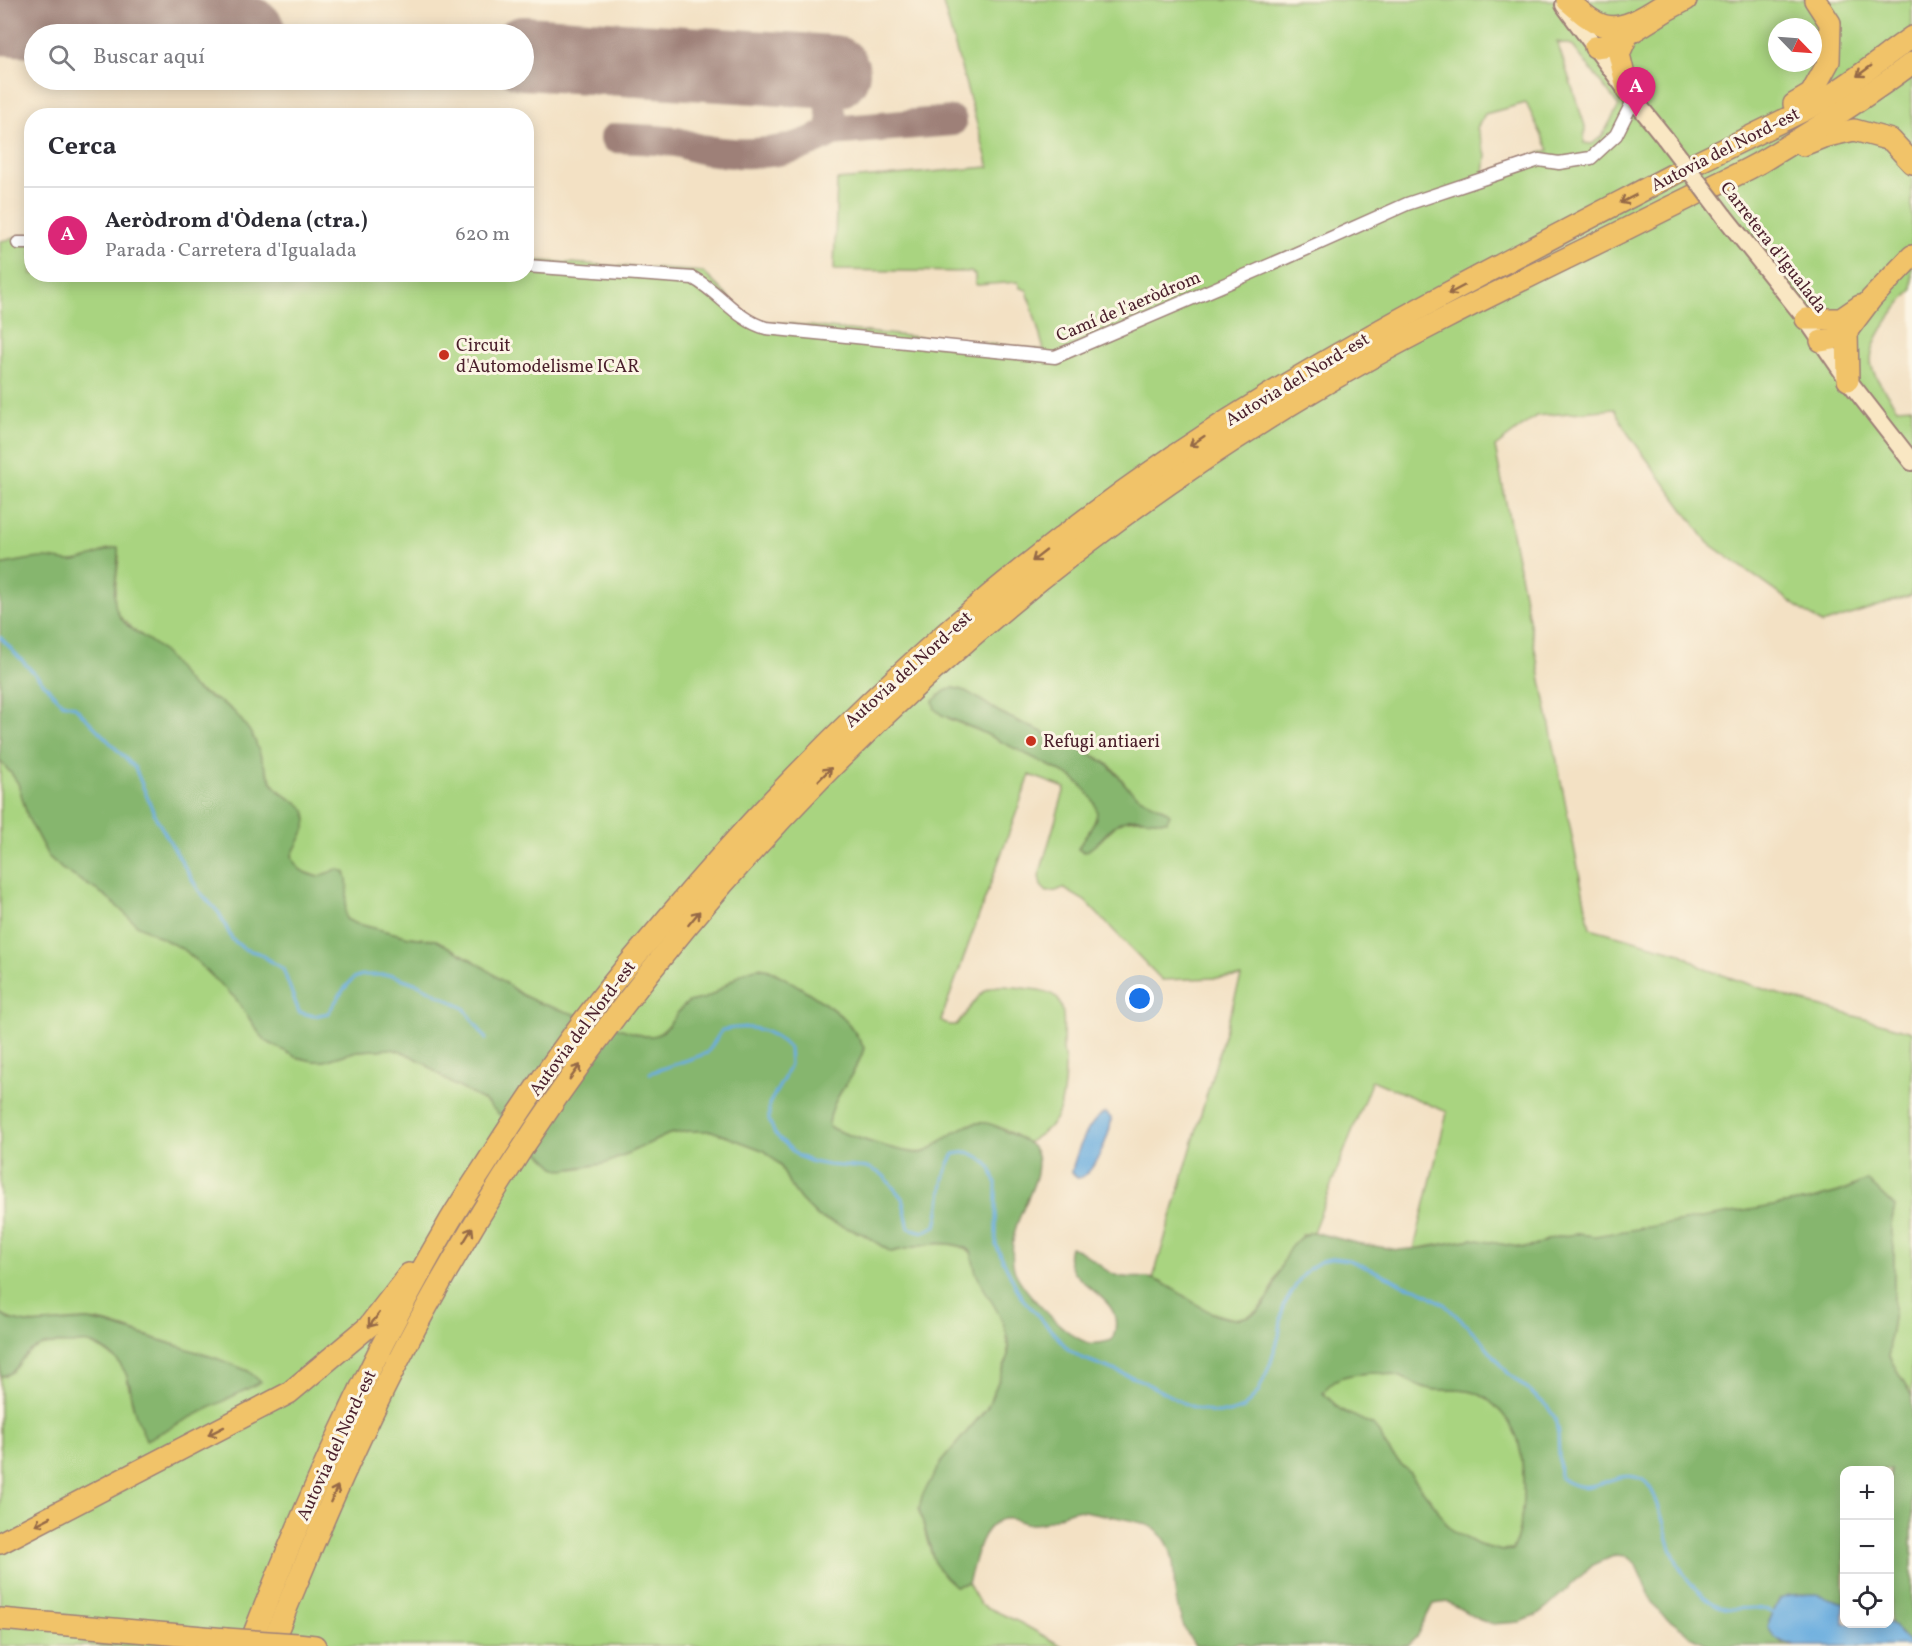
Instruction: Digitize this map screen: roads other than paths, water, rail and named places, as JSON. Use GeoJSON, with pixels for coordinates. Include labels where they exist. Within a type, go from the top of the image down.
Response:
{"type":"FeatureCollection","features":[{"type":"Feature","properties":{"kind":"highway"},"geometry":{"type":"LineString","coordinates":[[1567,0],[1590,19],[1620,32],[1686,0]]}},
{"type":"Feature","properties":{"kind":"highway"},"geometry":{"type":"LineString","coordinates":[[1595,47],[1611,45],[1630,23],[1671,0]]}},
{"type":"Feature","properties":{"kind":"highway"},"geometry":{"type":"LineString","coordinates":[[1680,171],[1811,94],[1829,61],[1830,23],[1815,0]]}},
{"type":"Feature","properties":{"kind":"highway"},"geometry":{"type":"LineString","coordinates":[[1620,32],[1619,54],[1631,95]]}},
{"type":"Feature","properties":{"kind":"highway","name":"Autovia del Nord-est"},"geometry":{"type":"LineString","coordinates":[[249,1646],[324,1466],[362,1387],[448,1223],[521,1109],[593,1008],[716,861],[786,785],[851,720],[895,678],[994,592],[1096,512],[1148,474],[1270,394],[1384,328],[1680,171],[1824,100],[1912,37]]}},
{"type":"Feature","properties":{"kind":"highway","name":"Autovia del Nord-est"},"geometry":{"type":"LineString","coordinates":[[271,1646],[310,1548],[351,1456],[438,1286],[497,1188],[570,1080],[639,986],[704,905],[777,824],[878,723],[988,623],[1058,566],[1139,505],[1233,441],[1392,346],[1761,162],[1890,80],[1912,63]]}},
{"type":"Feature","properties":{"kind":"highway"},"geometry":{"type":"LineString","coordinates":[[1761,162],[1823,137],[1854,130],[1891,140],[1912,163]]}},
{"type":"Feature","properties":{"kind":"highway"},"geometry":{"type":"LineString","coordinates":[[1821,341],[1833,339],[1910,255]]}},
{"type":"Feature","properties":{"kind":"highway"},"geometry":{"type":"LineString","coordinates":[[1806,319],[1844,325]]}},
{"type":"Feature","properties":{"kind":"highway"},"geometry":{"type":"LineString","coordinates":[[1844,325],[1848,380]]}},
{"type":"Feature","properties":{"kind":"highway"},"geometry":{"type":"LineString","coordinates":[[0,1543],[289,1393],[368,1327],[448,1223]]}},
{"type":"Feature","properties":{"kind":"highway"},"geometry":{"type":"LineString","coordinates":[[0,1619],[303,1646],[310,1548]]}},
{"type":"Feature","properties":{"kind":"street","name":"Carretera d'Igualada"},"geometry":{"type":"LineString","coordinates":[[1560,0],[1724,216],[1806,319],[1848,380],[1912,462]]}},
{"type":"Feature","properties":{"kind":"street","name":"Camí de l'aeròdrom"},"geometry":{"type":"LineString","coordinates":[[534,267],[693,278],[704,284],[747,321],[766,328],[1055,357],[1407,204],[1539,160],[1559,162],[1591,158],[1616,135],[1631,95]]}},
{"type":"Feature","properties":{"kind":"street"},"geometry":{"type":"LineString","coordinates":[[18,243],[24,243]]}},
{"type":"Feature","properties":{"kind":"water"},"geometry":{"type":"Polygon","coordinates":[[[1106,1113],[1111,1118],[1105,1144],[1089,1171],[1077,1178],[1072,1172],[1084,1138],[1094,1122],[1106,1113]]]}},
{"type":"Feature","properties":{"kind":"water"},"geometry":{"type":"Polygon","coordinates":[[[1816,1594],[1840,1602],[1840,1628],[1894,1627],[1912,1646],[1795,1646],[1782,1641],[1775,1637],[1767,1626],[1780,1598],[1788,1595],[1816,1594]]]}},
{"type":"Feature","properties":{"kind":"waterway"},"geometry":{"type":"LineString","coordinates":[[0,637],[62,703],[74,706],[135,768],[156,818],[199,891],[219,913],[232,939],[244,949],[258,953],[283,969],[299,1012],[314,1016],[328,1013],[354,978],[362,975],[392,975],[420,985],[464,1008],[486,1039]]}},
{"type":"Feature","properties":{"kind":"waterway"},"geometry":{"type":"LineString","coordinates":[[650,1073],[707,1053],[722,1030],[750,1028],[774,1036],[789,1048],[790,1064],[769,1104],[769,1120],[775,1134],[798,1156],[813,1162],[870,1168],[883,1175],[902,1198],[909,1228],[923,1232],[936,1226],[946,1172],[954,1154],[968,1152],[981,1158],[991,1168],[996,1183],[996,1245],[1021,1297],[1069,1350],[1082,1358],[1140,1380],[1196,1408],[1214,1413],[1229,1413],[1244,1408],[1258,1392],[1279,1336],[1283,1307],[1299,1280],[1321,1261],[1335,1258],[1349,1260],[1403,1285],[1418,1289],[1444,1304],[1477,1335],[1508,1373],[1547,1406],[1555,1418],[1558,1433],[1560,1478],[1571,1484],[1582,1486],[1630,1476],[1643,1480],[1653,1492],[1675,1558],[1698,1591],[1722,1607],[1757,1608],[1776,1614]]}},
{"type":"Feature","properties":{"kind":"place","name":"Aeròdrom d'Òdena (ctra.)"},"geometry":{"type":"Point","coordinates":[1636,117]}},
{"type":"Feature","properties":{"kind":"place","name":"Circuit d'Automodelisme ICAR"},"geometry":{"type":"Point","coordinates":[444,355]}},
{"type":"Feature","properties":{"kind":"place","name":"Refugi antiaeri"},"geometry":{"type":"Point","coordinates":[1031,741]}}]}
